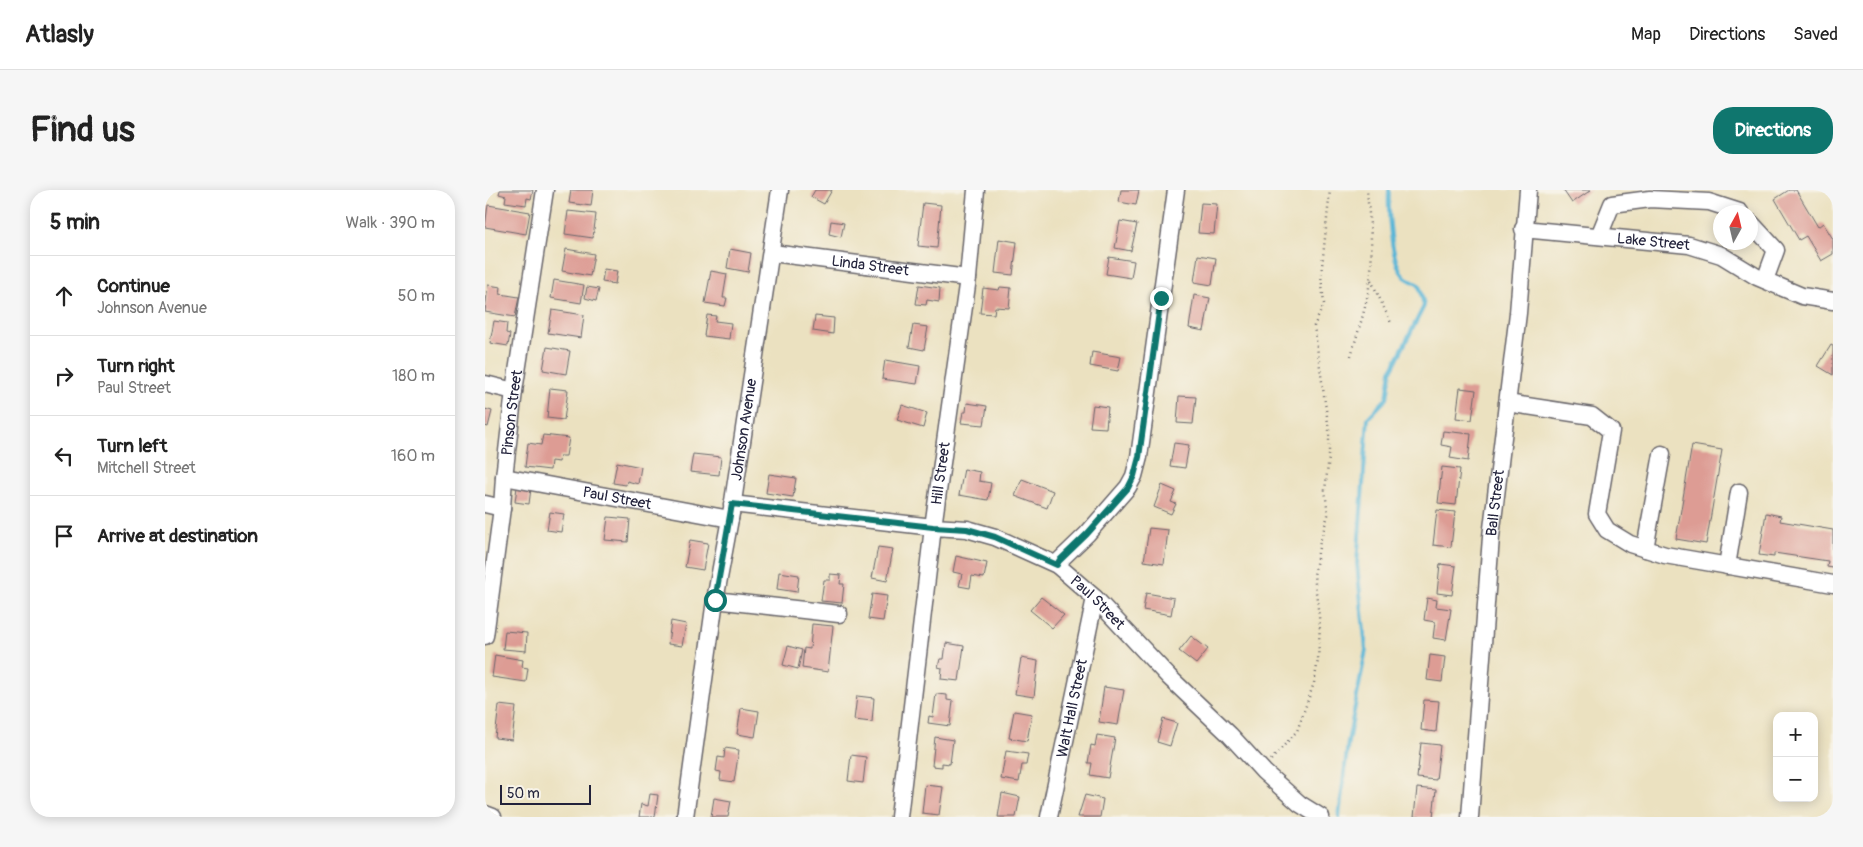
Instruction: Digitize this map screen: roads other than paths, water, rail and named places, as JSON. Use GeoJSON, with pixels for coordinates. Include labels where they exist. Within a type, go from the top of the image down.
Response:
{"type":"FeatureCollection","features":[{"type":"Feature","properties":{"kind":"street","name":"Pinson Street"},"geometry":{"type":"LineString","coordinates":[[485,636],[488,592],[502,508],[514,391],[545,190]]}},
{"type":"Feature","properties":{"kind":"street","name":"Johnson Avenue"},"geometry":{"type":"LineString","coordinates":[[685,817],[715,600],[731,511],[780,190]]}},
{"type":"Feature","properties":{"kind":"street","name":"Hill Street"},"geometry":{"type":"LineString","coordinates":[[899,817],[933,527],[967,278],[975,190]]}},
{"type":"Feature","properties":{"kind":"street"},"geometry":{"type":"LineString","coordinates":[[1057,565],[1120,498],[1134,476],[1139,457],[1176,190]]}},
{"type":"Feature","properties":{"kind":"street","name":"Ball Street"},"geometry":{"type":"LineString","coordinates":[[1470,817],[1491,537],[1517,313],[1523,228],[1528,190]]}},
{"type":"Feature","properties":{"kind":"street"},"geometry":{"type":"LineString","coordinates":[[1599,236],[1612,204],[1649,199],[1709,202],[1718,205]]}},
{"type":"Feature","properties":{"kind":"street","name":"Lake Street"},"geometry":{"type":"LineString","coordinates":[[1523,228],[1689,245],[1721,255],[1765,280],[1801,296],[1833,301]]}},
{"type":"Feature","properties":{"kind":"street"},"geometry":{"type":"LineString","coordinates":[[1758,230],[1776,250],[1765,280]]}},
{"type":"Feature","properties":{"kind":"street","name":"Linda Street"},"geometry":{"type":"LineString","coordinates":[[771,253],[967,278]]}},
{"type":"Feature","properties":{"kind":"street"},"geometry":{"type":"LineString","coordinates":[[485,384],[514,391]]}},
{"type":"Feature","properties":{"kind":"street"},"geometry":{"type":"LineString","coordinates":[[1507,402],[1592,416],[1611,431],[1597,514],[1607,530],[1630,544],[1665,554],[1833,584]]}},
{"type":"Feature","properties":{"kind":"street"},"geometry":{"type":"LineString","coordinates":[[1645,548],[1662,454]]}},
{"type":"Feature","properties":{"kind":"street","name":"Paul Street"},"geometry":{"type":"LineString","coordinates":[[504,477],[731,511],[967,529],[995,537],[1057,565],[1095,598],[1169,677],[1230,735],[1264,772],[1300,804],[1321,817]]}},
{"type":"Feature","properties":{"kind":"street"},"geometry":{"type":"LineString","coordinates":[[1727,566],[1739,492]]}},
{"type":"Feature","properties":{"kind":"street"},"geometry":{"type":"LineString","coordinates":[[485,504],[502,508]]}},
{"type":"Feature","properties":{"kind":"street","name":"Walt Hall Street"},"geometry":{"type":"LineString","coordinates":[[1049,817],[1095,598]]}},
{"type":"Feature","properties":{"kind":"street"},"geometry":{"type":"LineString","coordinates":[[715,600],[839,614]]}},
{"type":"Feature","properties":{"kind":"street"},"geometry":{"type":"LineString","coordinates":[[485,814],[493,817]]}},
{"type":"Feature","properties":{"kind":"waterway"},"geometry":{"type":"LineString","coordinates":[[1339,817],[1348,742],[1366,650],[1357,564],[1368,418],[1387,398],[1391,371],[1424,306],[1419,285],[1405,277],[1396,260],[1391,236],[1389,190]]}}]}
